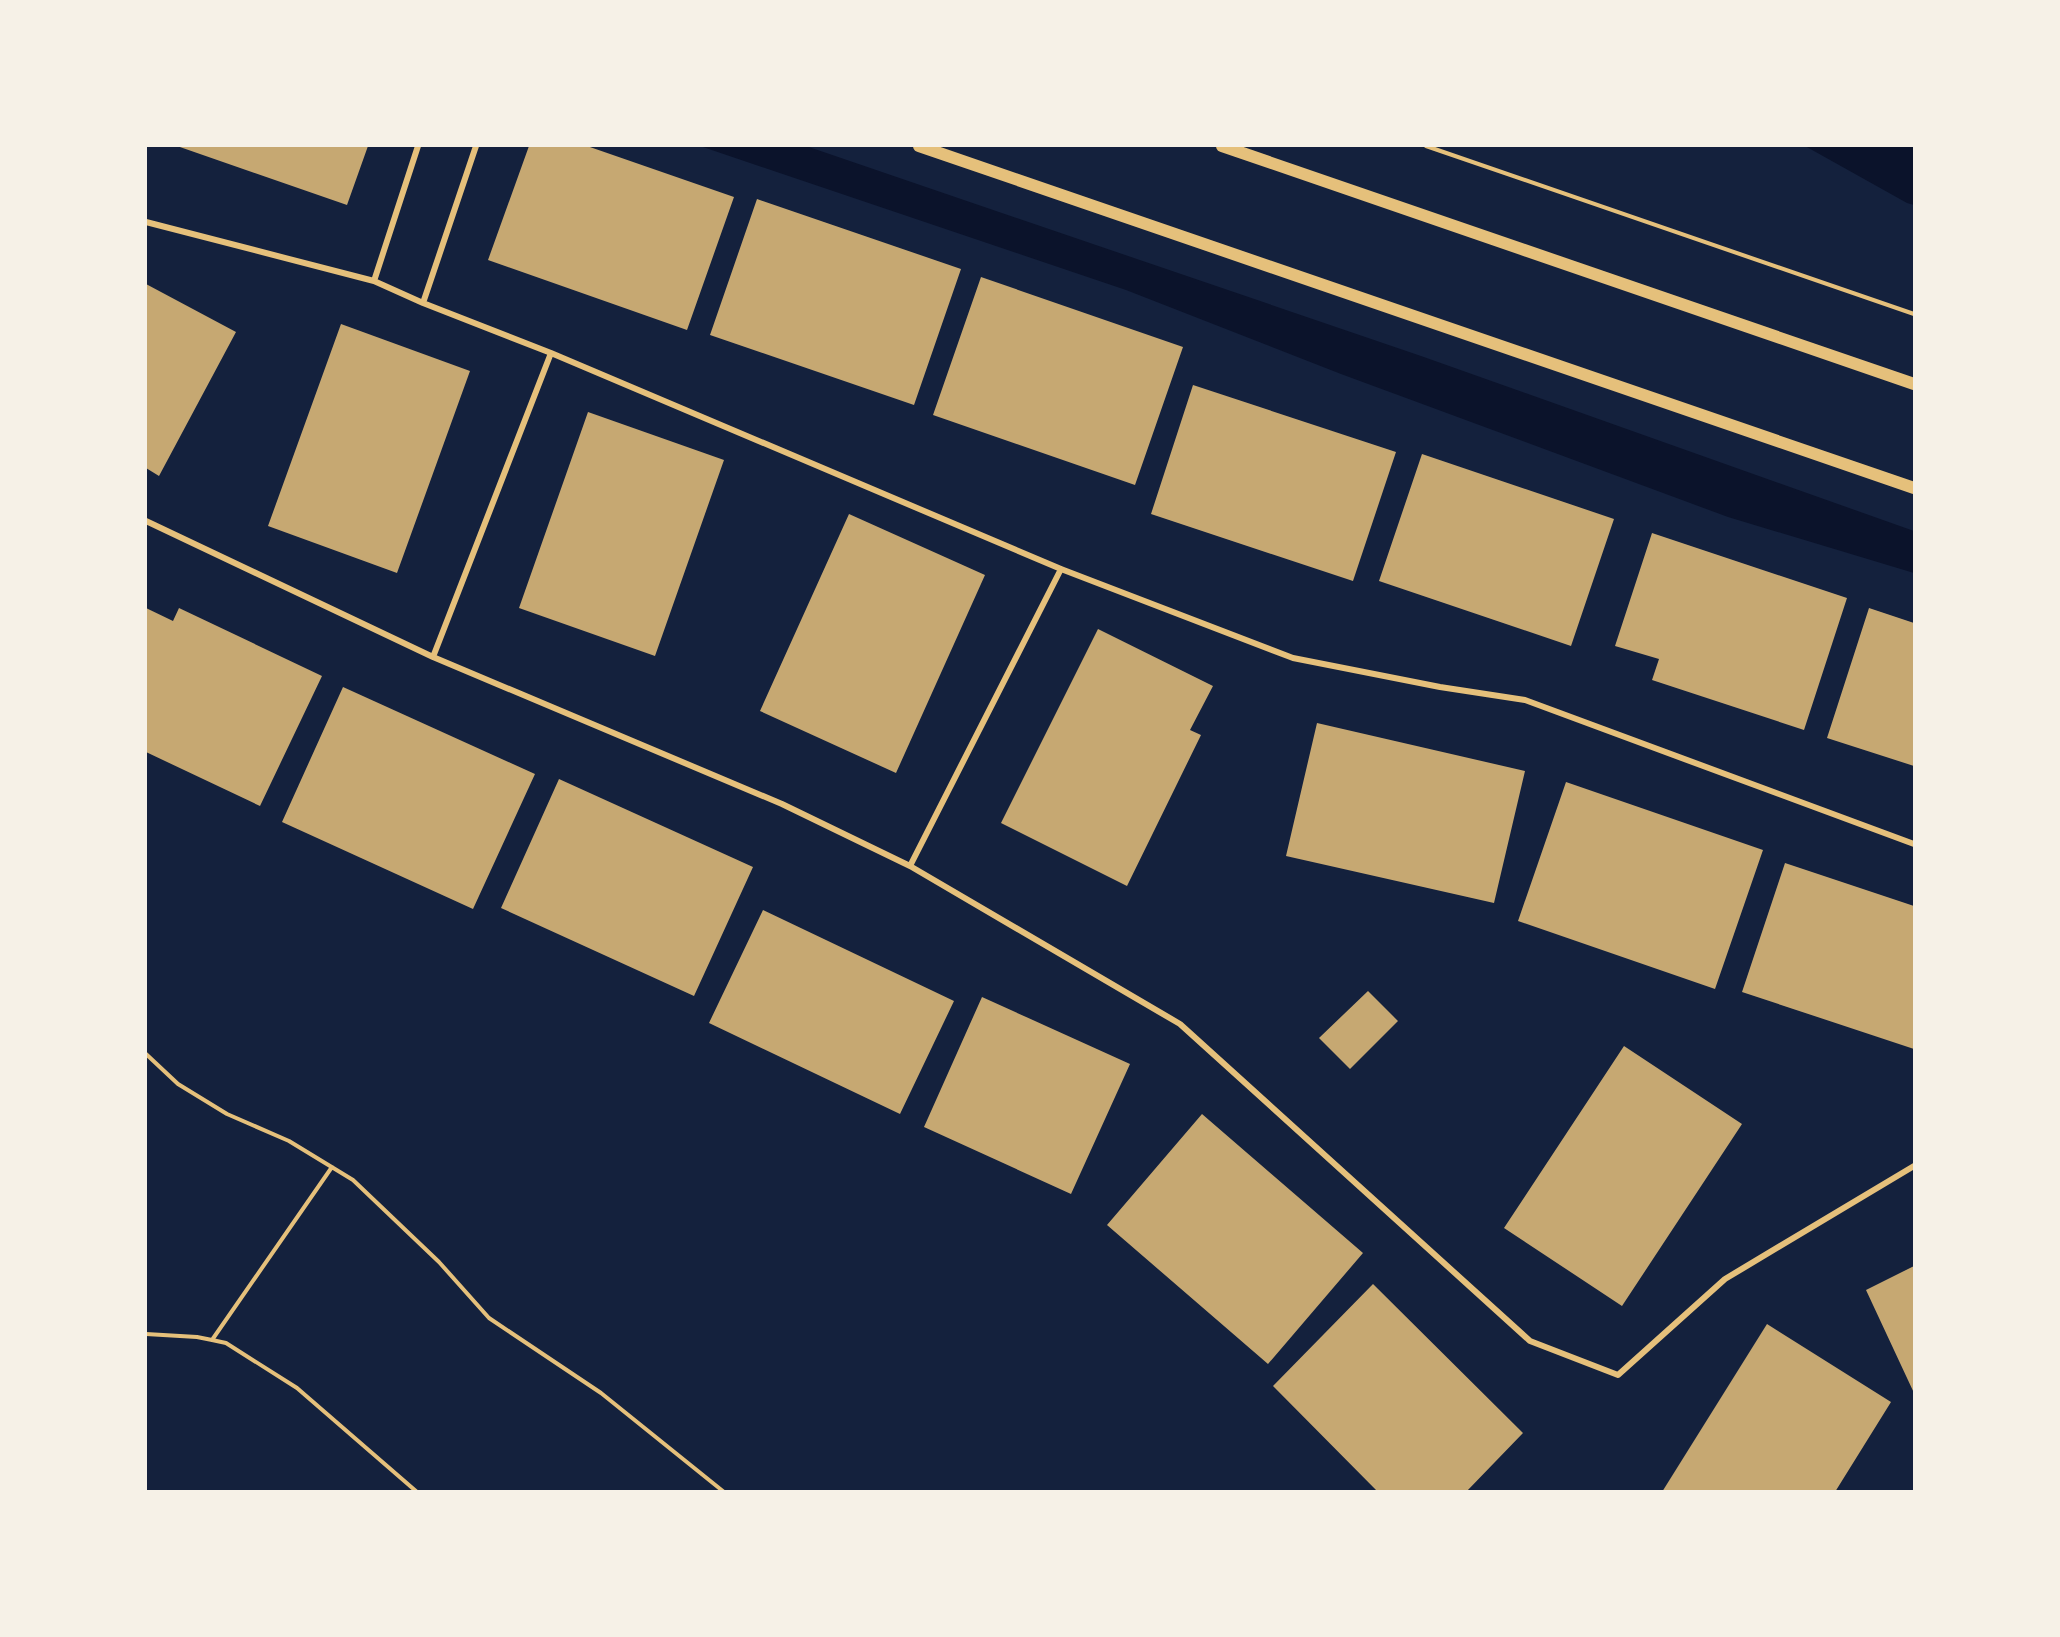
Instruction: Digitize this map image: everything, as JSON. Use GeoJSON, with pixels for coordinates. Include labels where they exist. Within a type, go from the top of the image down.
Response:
{"type":"FeatureCollection","features":[{"type":"Feature","properties":{"kind":"main road"},"geometry":{"type":"LineString","coordinates":[[919,146],[1914,488]]}},
{"type":"Feature","properties":{"kind":"main road"},"geometry":{"type":"LineString","coordinates":[[1222,146],[1914,384]]}},
{"type":"Feature","properties":{"kind":"street"},"geometry":{"type":"LineString","coordinates":[[374,281],[418,146]]}},
{"type":"Feature","properties":{"kind":"street"},"geometry":{"type":"LineString","coordinates":[[423,303],[476,146]]}},
{"type":"Feature","properties":{"kind":"street"},"geometry":{"type":"LineString","coordinates":[[146,222],[374,281],[423,303],[551,353],[1061,569],[1293,658],[1440,687],[1525,700],[1914,844]]}},
{"type":"Feature","properties":{"kind":"street"},"geometry":{"type":"LineString","coordinates":[[433,657],[551,353]]}},
{"type":"Feature","properties":{"kind":"street"},"geometry":{"type":"LineString","coordinates":[[146,522],[433,657],[782,804],[910,866],[1180,1024],[1530,1341],[1618,1375],[1725,1279],[1914,1166]]}},
{"type":"Feature","properties":{"kind":"street"},"geometry":{"type":"LineString","coordinates":[[910,866],[1061,569]]}},
{"type":"Feature","properties":{"kind":"path"},"geometry":{"type":"LineString","coordinates":[[1426,146],[1914,314]]}},
{"type":"Feature","properties":{"kind":"path"},"geometry":{"type":"LineString","coordinates":[[146,1054],[178,1084],[217,1108],[289,1141],[353,1180],[439,1262],[489,1318],[601,1393],[724,1491]]}},
{"type":"Feature","properties":{"kind":"path"},"geometry":{"type":"LineString","coordinates":[[212,1340],[332,1167]]}},
{"type":"Feature","properties":{"kind":"path"},"geometry":{"type":"LineString","coordinates":[[146,1334],[197,1337],[226,1343],[297,1388],[417,1491]]}},
{"type":"Feature","properties":{"kind":"water"},"geometry":{"type":"Polygon","coordinates":[[[700,146],[806,146],[1421,356],[1914,531],[1914,573],[1728,517],[1341,374],[1126,290],[700,146]]]}},
{"type":"Feature","properties":{"kind":"water"},"geometry":{"type":"Polygon","coordinates":[[[1805,146],[1914,146],[1914,205],[1907,203],[1805,146]]]}},
{"type":"Feature","properties":{"kind":"building"},"geometry":{"type":"Polygon","coordinates":[[[177,146],[368,146],[347,205],[177,146]]]}},
{"type":"Feature","properties":{"kind":"building"},"geometry":{"type":"Polygon","coordinates":[[[529,146],[587,146],[734,197],[687,330],[488,260],[529,146]]]}},
{"type":"Feature","properties":{"kind":"building"},"geometry":{"type":"Polygon","coordinates":[[[757,199],[961,269],[914,405],[710,335],[757,199]]]}},
{"type":"Feature","properties":{"kind":"building"},"geometry":{"type":"Polygon","coordinates":[[[981,277],[1183,347],[1135,485],[933,415],[981,277]]]}},
{"type":"Feature","properties":{"kind":"building"},"geometry":{"type":"Polygon","coordinates":[[[146,284],[236,332],[159,476],[146,468],[146,284]]]}},
{"type":"Feature","properties":{"kind":"building"},"geometry":{"type":"Polygon","coordinates":[[[341,324],[470,371],[397,573],[268,526],[341,324]]]}},
{"type":"Feature","properties":{"kind":"building"},"geometry":{"type":"Polygon","coordinates":[[[1193,385],[1396,452],[1353,581],[1151,514],[1193,385]]]}},
{"type":"Feature","properties":{"kind":"building"},"geometry":{"type":"Polygon","coordinates":[[[588,412],[724,460],[655,656],[519,608],[588,412]]]}},
{"type":"Feature","properties":{"kind":"building"},"geometry":{"type":"Polygon","coordinates":[[[1422,454],[1614,519],[1571,646],[1379,581],[1422,454]]]}},
{"type":"Feature","properties":{"kind":"building"},"geometry":{"type":"Polygon","coordinates":[[[849,514],[985,575],[896,773],[760,711],[849,514]]]}},
{"type":"Feature","properties":{"kind":"building"},"geometry":{"type":"Polygon","coordinates":[[[1652,533],[1847,598],[1804,730],[1652,680],[1659,659],[1615,646],[1652,533]]]}},
{"type":"Feature","properties":{"kind":"building"},"geometry":{"type":"Polygon","coordinates":[[[146,608],[173,621],[179,608],[322,676],[260,806],[146,752],[146,608]]]}},
{"type":"Feature","properties":{"kind":"building"},"geometry":{"type":"Polygon","coordinates":[[[1869,608],[1914,623],[1914,766],[1827,738],[1869,608]]]}},
{"type":"Feature","properties":{"kind":"building"},"geometry":{"type":"Polygon","coordinates":[[[1098,629],[1213,686],[1190,730],[1201,735],[1127,886],[1001,823],[1098,629]]]}},
{"type":"Feature","properties":{"kind":"building"},"geometry":{"type":"Polygon","coordinates":[[[343,687],[535,774],[473,909],[282,822],[343,687]]]}},
{"type":"Feature","properties":{"kind":"building"},"geometry":{"type":"Polygon","coordinates":[[[1317,723],[1525,771],[1494,903],[1286,856],[1317,723]]]}},
{"type":"Feature","properties":{"kind":"building"},"geometry":{"type":"Polygon","coordinates":[[[559,779],[753,867],[694,996],[501,908],[559,779]]]}},
{"type":"Feature","properties":{"kind":"building"},"geometry":{"type":"Polygon","coordinates":[[[1566,782],[1763,850],[1715,989],[1518,921],[1566,782]]]}},
{"type":"Feature","properties":{"kind":"building"},"geometry":{"type":"Polygon","coordinates":[[[1785,863],[1914,906],[1914,1049],[1742,992],[1785,863]]]}},
{"type":"Feature","properties":{"kind":"building"},"geometry":{"type":"Polygon","coordinates":[[[763,910],[954,1001],[900,1114],[709,1023],[763,910]]]}},
{"type":"Feature","properties":{"kind":"building"},"geometry":{"type":"Polygon","coordinates":[[[1368,991],[1398,1021],[1350,1069],[1319,1038],[1368,991]]]}},
{"type":"Feature","properties":{"kind":"building"},"geometry":{"type":"Polygon","coordinates":[[[982,997],[1130,1064],[1071,1194],[924,1127],[982,997]]]}},
{"type":"Feature","properties":{"kind":"building"},"geometry":{"type":"Polygon","coordinates":[[[1624,1046],[1742,1124],[1622,1306],[1504,1228],[1624,1046]]]}},
{"type":"Feature","properties":{"kind":"building"},"geometry":{"type":"Polygon","coordinates":[[[1202,1114],[1363,1253],[1268,1364],[1107,1225],[1202,1114]]]}},
{"type":"Feature","properties":{"kind":"building"},"geometry":{"type":"Polygon","coordinates":[[[1914,1266],[1914,1393],[1866,1290],[1914,1266]]]}},
{"type":"Feature","properties":{"kind":"building"},"geometry":{"type":"Polygon","coordinates":[[[1373,1284],[1523,1433],[1466,1492],[1378,1492],[1273,1386],[1373,1284]]]}},
{"type":"Feature","properties":{"kind":"building"},"geometry":{"type":"Polygon","coordinates":[[[1767,1324],[1891,1402],[1835,1492],[1662,1492],[1767,1324]]]}}]}
